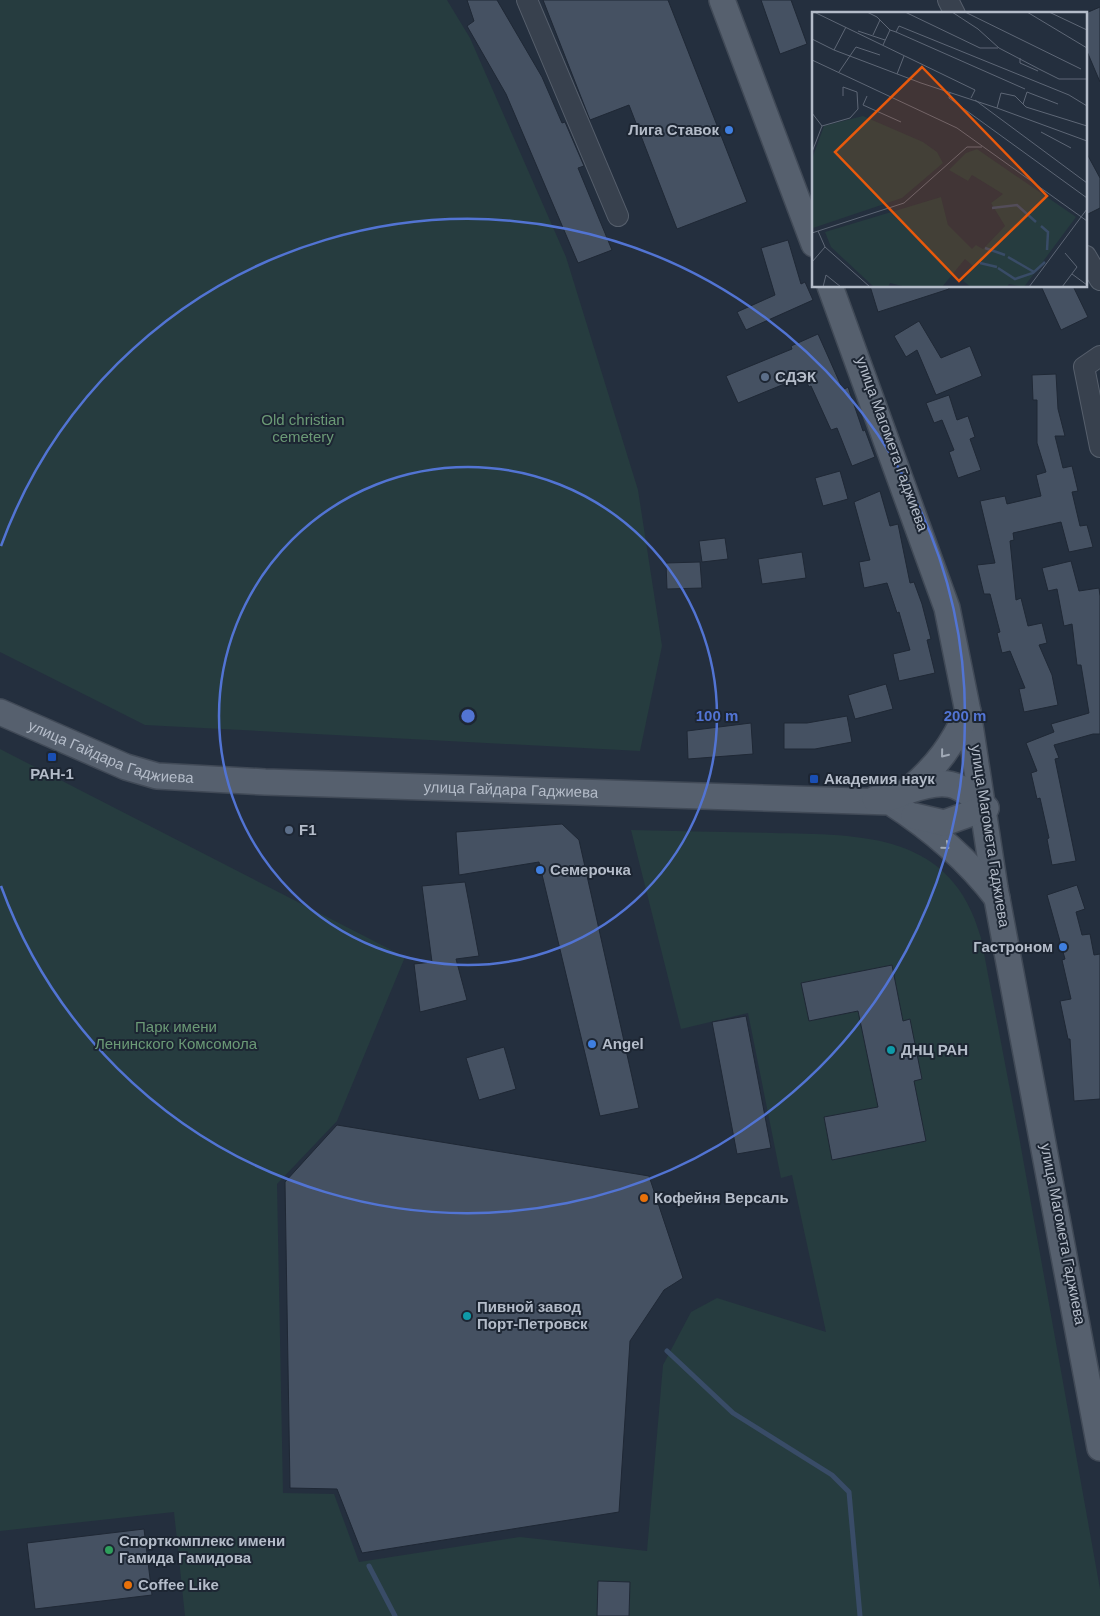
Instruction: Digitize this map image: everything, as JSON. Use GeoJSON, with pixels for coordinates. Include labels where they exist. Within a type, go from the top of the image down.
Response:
{"type":"FeatureCollection","features":[{"type":"Feature","properties":{"kind":"main road"},"geometry":{"type":"LineString","coordinates":[[724,0],[812,226]]}},
{"type":"Feature","properties":{"kind":"main road"},"geometry":{"type":"LineString","coordinates":[[724,0],[812,239]]}},
{"type":"Feature","properties":{"kind":"main road","name":"улица Магомета Гаджиева"},"geometry":{"type":"LineString","coordinates":[[831,288],[947,608],[968,712],[997,898],[1100,1448]]}},
{"type":"Feature","properties":{"kind":"main road","name":"улица Магомета Гаджиева"},"geometry":{"type":"LineString","coordinates":[[835,288],[950,607],[1006,934],[1100,1429]]}},
{"type":"Feature","properties":{"kind":"main road","name":"улица Гайдара Гаджиева"},"geometry":{"type":"LineString","coordinates":[[0,708],[126,764],[157,772],[274,779],[764,793],[902,801],[970,865],[997,898]]}},
{"type":"Feature","properties":{"kind":"main road","name":"улица Гайдара Гаджиева"},"geometry":{"type":"LineString","coordinates":[[0,712],[126,767],[157,776],[265,782],[902,801]]}},
{"type":"Feature","properties":{"kind":"main road"},"geometry":{"type":"LineString","coordinates":[[902,801],[932,770],[952,744],[968,712]]}},
{"type":"Feature","properties":{"kind":"main road"},"geometry":{"type":"LineString","coordinates":[[947,782],[958,785],[984,807],[944,823],[902,801],[947,782]]}},
{"type":"Feature","properties":{"kind":"street"},"geometry":{"type":"LineString","coordinates":[[527,0],[618,216]]}},
{"type":"Feature","properties":{"kind":"street"},"geometry":{"type":"LineString","coordinates":[[948,0],[954,12]]}},
{"type":"Feature","properties":{"kind":"street"},"geometry":{"type":"LineString","coordinates":[[1088,259],[1100,280]]}},
{"type":"Feature","properties":{"kind":"street"},"geometry":{"type":"LineString","coordinates":[[1100,356],[1084,368],[1100,447]]}},
{"type":"Feature","properties":{"kind":"green space","name":"Old сhristian cemetery"},"geometry":{"type":"Polygon","coordinates":[[[0,0],[447,0],[470,38],[566,257],[638,490],[662,646],[640,751],[145,725],[0,652],[0,0]]]}},
{"type":"Feature","properties":{"kind":"green space","name":"Парк имени Ленинского Комсомола"},"geometry":{"type":"Polygon","coordinates":[[[0,749],[405,957],[337,1121],[277,1184],[283,1493],[334,1494],[359,1562],[520,1537],[647,1551],[663,1365],[691,1312],[717,1298],[826,1332],[792,1175],[781,1178],[748,1013],[681,1029],[631,830],[839,835],[870,839],[900,846],[926,859],[949,877],[967,903],[981,938],[1020,1142],[1100,1589],[1100,1616],[185,1616],[174,1512],[0,1531],[0,749]]]}},
{"type":"Feature","properties":{"kind":"building"},"geometry":{"type":"Polygon","coordinates":[[[467,0],[497,0],[542,77],[562,123],[565,122],[584,166],[578,168],[612,250],[578,263],[506,94],[467,26],[474,21],[467,0]]]}},
{"type":"Feature","properties":{"kind":"building"},"geometry":{"type":"Polygon","coordinates":[[[543,0],[668,0],[747,202],[677,229],[629,105],[590,120],[543,0]]]}},
{"type":"Feature","properties":{"kind":"building"},"geometry":{"type":"Polygon","coordinates":[[[761,0],[791,0],[807,44],[780,54],[761,0]]]}},
{"type":"Feature","properties":{"kind":"building"},"geometry":{"type":"Polygon","coordinates":[[[1100,7],[1100,82],[1088,54],[1088,12],[1100,7]]]}},
{"type":"Feature","properties":{"kind":"building"},"geometry":{"type":"Polygon","coordinates":[[[1088,156],[1100,178],[1100,208],[1088,214],[1088,156]]]}},
{"type":"Feature","properties":{"kind":"building"},"geometry":{"type":"Polygon","coordinates":[[[788,240],[801,284],[805,282],[813,300],[746,330],[737,312],[775,295],[761,248],[788,240]]]}},
{"type":"Feature","properties":{"kind":"building"},"geometry":{"type":"Polygon","coordinates":[[[871,288],[949,289],[878,312],[871,288]]]}},
{"type":"Feature","properties":{"kind":"building"},"geometry":{"type":"Polygon","coordinates":[[[1042,288],[1074,288],[1088,317],[1061,330],[1042,288]]]}},
{"type":"Feature","properties":{"kind":"building"},"geometry":{"type":"Polygon","coordinates":[[[919,321],[941,358],[970,346],[982,376],[936,395],[917,350],[906,357],[894,336],[919,321]]]}},
{"type":"Feature","properties":{"kind":"building"},"geometry":{"type":"Polygon","coordinates":[[[818,334],[843,390],[848,387],[863,431],[865,430],[875,457],[852,466],[837,428],[831,430],[811,386],[809,387],[804,376],[738,403],[726,376],[792,349],[791,346],[818,334]]]}},
{"type":"Feature","properties":{"kind":"building"},"geometry":{"type":"Polygon","coordinates":[[[1056,374],[1058,409],[1065,436],[1055,436],[1063,468],[1072,466],[1078,491],[1072,492],[1080,526],[1087,525],[1093,547],[1069,552],[1061,522],[1013,533],[1014,540],[1010,541],[1016,600],[1021,598],[1028,626],[1042,623],[1047,643],[1039,645],[1052,675],[1058,705],[1024,712],[1019,689],[1025,688],[1010,651],[1002,653],[997,633],[1000,632],[990,594],[984,594],[977,565],[995,563],[980,501],[1005,496],[1007,504],[1041,496],[1036,475],[1046,472],[1037,443],[1037,400],[1033,400],[1032,375],[1056,374]]]}},
{"type":"Feature","properties":{"kind":"building"},"geometry":{"type":"Polygon","coordinates":[[[949,395],[957,420],[968,416],[975,437],[970,439],[981,470],[958,478],[949,452],[954,450],[942,420],[934,423],[926,403],[949,395]]]}},
{"type":"Feature","properties":{"kind":"building"},"geometry":{"type":"Polygon","coordinates":[[[840,471],[848,499],[823,506],[815,478],[840,471]]]}},
{"type":"Feature","properties":{"kind":"building"},"geometry":{"type":"Polygon","coordinates":[[[880,491],[890,526],[898,524],[910,583],[914,582],[931,639],[927,640],[935,673],[899,681],[893,654],[910,650],[899,612],[897,613],[887,583],[864,588],[859,562],[870,560],[854,502],[880,491]]]}},
{"type":"Feature","properties":{"kind":"building"},"geometry":{"type":"Polygon","coordinates":[[[725,538],[728,559],[702,562],[699,541],[725,538]]]}},
{"type":"Feature","properties":{"kind":"building"},"geometry":{"type":"Polygon","coordinates":[[[802,552],[806,578],[762,584],[758,559],[802,552]]]}},
{"type":"Feature","properties":{"kind":"building"},"geometry":{"type":"Polygon","coordinates":[[[1071,561],[1079,591],[1099,588],[1100,734],[1093,734],[1054,745],[1059,758],[1055,759],[1076,861],[1052,865],[1047,839],[1049,838],[1040,798],[1037,799],[1031,773],[1037,771],[1026,743],[1054,732],[1051,724],[1089,713],[1081,665],[1077,665],[1072,624],[1064,626],[1057,589],[1048,591],[1042,568],[1071,561]]]}},
{"type":"Feature","properties":{"kind":"building"},"geometry":{"type":"Polygon","coordinates":[[[700,562],[702,588],[667,589],[666,563],[700,562]]]}},
{"type":"Feature","properties":{"kind":"building"},"geometry":{"type":"Polygon","coordinates":[[[886,684],[893,709],[855,719],[848,695],[886,684]]]}},
{"type":"Feature","properties":{"kind":"building"},"geometry":{"type":"Polygon","coordinates":[[[847,716],[852,742],[815,749],[784,749],[784,723],[807,723],[847,716]]]}},
{"type":"Feature","properties":{"kind":"building"},"geometry":{"type":"Polygon","coordinates":[[[751,723],[753,754],[688,759],[687,731],[751,723]]]}},
{"type":"Feature","properties":{"kind":"building"},"geometry":{"type":"Polygon","coordinates":[[[562,824],[579,840],[639,1108],[600,1116],[539,862],[459,875],[456,832],[562,824]]]}},
{"type":"Feature","properties":{"kind":"building"},"geometry":{"type":"Polygon","coordinates":[[[465,882],[479,956],[456,959],[467,1000],[420,1012],[414,964],[432,962],[422,886],[465,882]]]}},
{"type":"Feature","properties":{"kind":"building"},"geometry":{"type":"Polygon","coordinates":[[[1077,885],[1085,909],[1076,912],[1082,935],[1090,934],[1094,955],[1100,954],[1100,1099],[1074,1101],[1070,1039],[1068,1039],[1060,1001],[1071,999],[1062,960],[1065,959],[1047,895],[1077,885]]]}},
{"type":"Feature","properties":{"kind":"building","name":"ДНЦ РАН"},"geometry":{"type":"Polygon","coordinates":[[[892,965],[903,1021],[910,1019],[922,1079],[914,1081],[926,1141],[832,1160],[824,1117],[878,1107],[858,1011],[809,1021],[801,983],[892,965]]]}},
{"type":"Feature","properties":{"kind":"building"},"geometry":{"type":"Polygon","coordinates":[[[746,1016],[771,1148],[737,1154],[712,1022],[746,1016]]]}},
{"type":"Feature","properties":{"kind":"building"},"geometry":{"type":"Polygon","coordinates":[[[504,1047],[516,1089],[479,1100],[466,1058],[504,1047]]]}},
{"type":"Feature","properties":{"kind":"building","name":"Пивной завод Порт-Петровск"},"geometry":{"type":"Polygon","coordinates":[[[337,1125],[649,1176],[683,1278],[664,1290],[630,1341],[619,1512],[362,1553],[337,1489],[290,1488],[285,1182],[337,1125]]]}},
{"type":"Feature","properties":{"kind":"building"},"geometry":{"type":"Polygon","coordinates":[[[144,1529],[152,1595],[35,1609],[27,1543],[144,1529]]]}},
{"type":"Feature","properties":{"kind":"building"},"geometry":{"type":"Polygon","coordinates":[[[598,1581],[630,1582],[629,1616],[597,1616],[598,1581]]]}},
{"type":"Feature","properties":{"kind":"waterway"},"geometry":{"type":"LineString","coordinates":[[667,1351],[733,1413],[832,1475],[849,1492],[860,1616]]}},
{"type":"Feature","properties":{"kind":"waterway"},"geometry":{"type":"LineString","coordinates":[[369,1566],[395,1616]]}},
{"type":"Feature","properties":{"kind":"place","name":"Лига Ставок"},"geometry":{"type":"Point","coordinates":[729,130]}},
{"type":"Feature","properties":{"kind":"place","name":"СДЭК"},"geometry":{"type":"Point","coordinates":[765,377]}},
{"type":"Feature","properties":{"kind":"place","name":"РАН-1"},"geometry":{"type":"Point","coordinates":[52,757]}},
{"type":"Feature","properties":{"kind":"place","name":"Академия наук"},"geometry":{"type":"Point","coordinates":[814,779]}},
{"type":"Feature","properties":{"kind":"place","name":"F1"},"geometry":{"type":"Point","coordinates":[289,830]}},
{"type":"Feature","properties":{"kind":"place","name":"Семерочка"},"geometry":{"type":"Point","coordinates":[540,870]}},
{"type":"Feature","properties":{"kind":"place","name":"Гастроном"},"geometry":{"type":"Point","coordinates":[1063,947]}},
{"type":"Feature","properties":{"kind":"place","name":"Angel"},"geometry":{"type":"Point","coordinates":[592,1044]}},
{"type":"Feature","properties":{"kind":"place","name":"ДНЦ РАН"},"geometry":{"type":"Point","coordinates":[891,1050]}},
{"type":"Feature","properties":{"kind":"place","name":"Кофейня Версаль"},"geometry":{"type":"Point","coordinates":[644,1198]}},
{"type":"Feature","properties":{"kind":"place","name":"Пивной завод Порт-Петровск"},"geometry":{"type":"Point","coordinates":[467,1316]}},
{"type":"Feature","properties":{"kind":"place","name":"Спорткомплекс имени Гамида Гамидова"},"geometry":{"type":"Point","coordinates":[109,1550]}},
{"type":"Feature","properties":{"kind":"place","name":"Coffee Like"},"geometry":{"type":"Point","coordinates":[128,1585]}}]}
